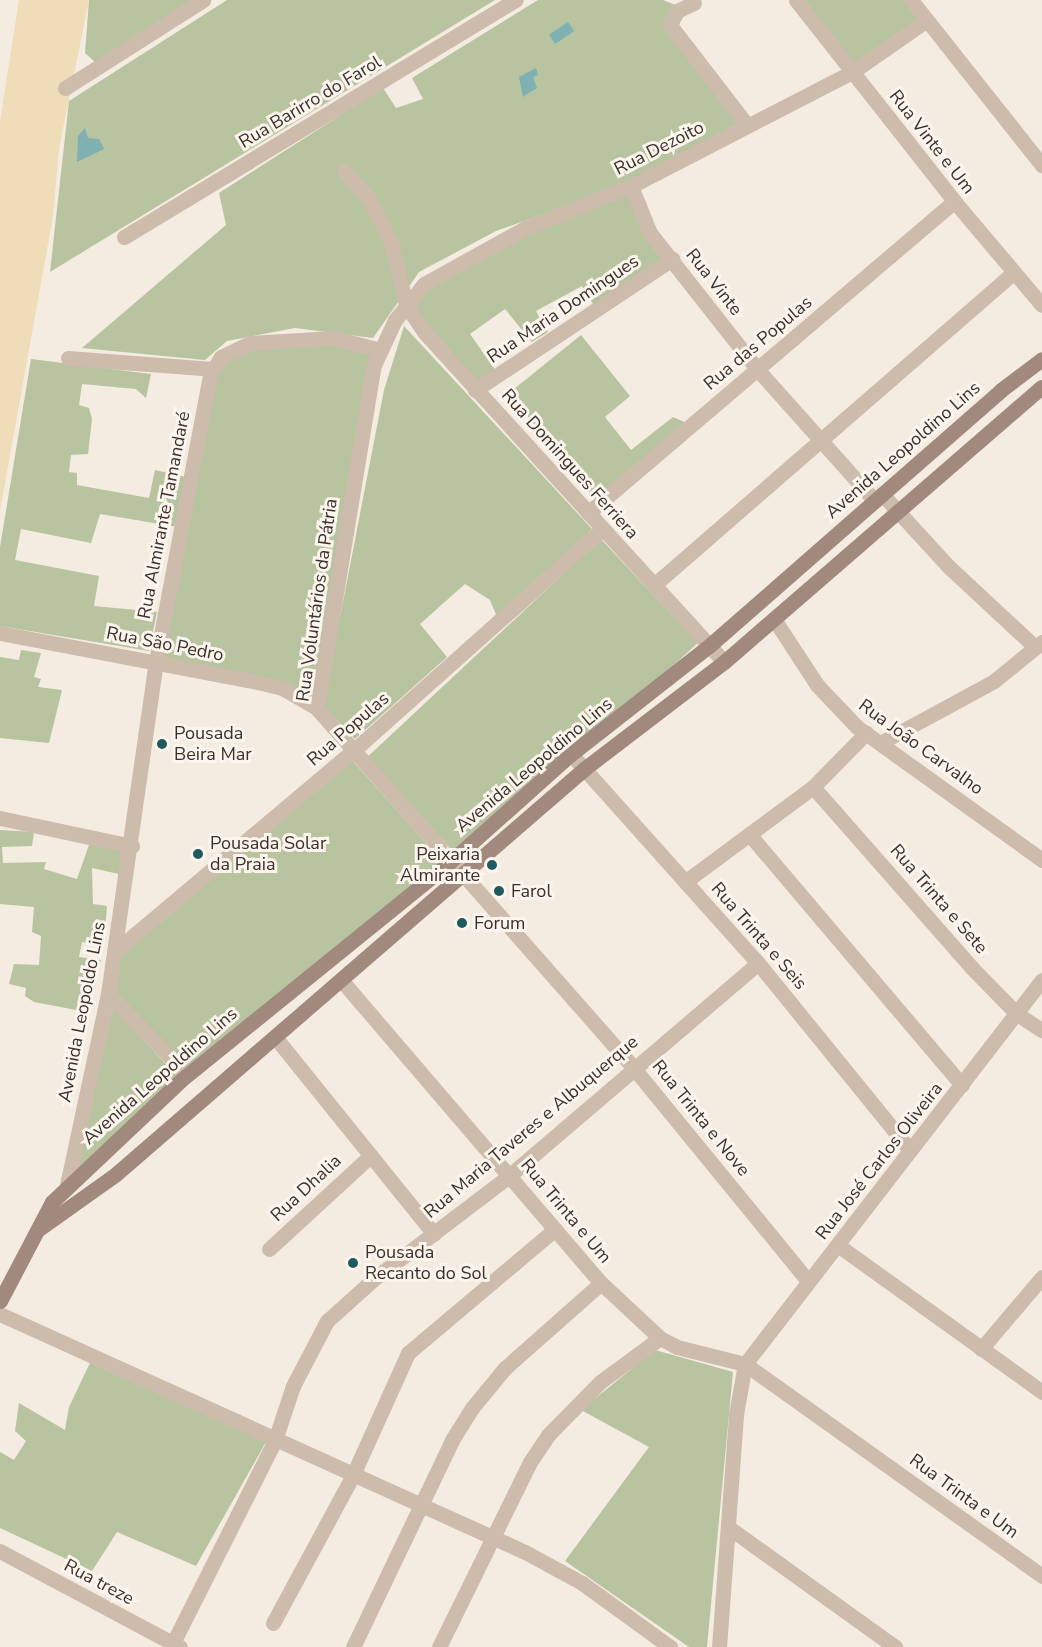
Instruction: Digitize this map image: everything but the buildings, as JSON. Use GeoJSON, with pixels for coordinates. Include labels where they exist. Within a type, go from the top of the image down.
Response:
{"type":"FeatureCollection","features":[{"type":"Feature","properties":{"kind":"main road","name":"Avenida Leopoldino Lins"},"geometry":{"type":"LineString","coordinates":[[0,1301],[34,1233],[67,1185],[187,1074],[450,862],[571,754],[710,645],[1001,390],[1042,359]]}},
{"type":"Feature","properties":{"kind":"main road","name":"Avenida Leopoldino Lins"},"geometry":{"type":"LineString","coordinates":[[34,1233],[116,1174],[464,877],[584,769],[724,662],[1042,387]]}},
{"type":"Feature","properties":{"kind":"main road"},"geometry":{"type":"LineString","coordinates":[[1001,390],[1018,408]]}},
{"type":"Feature","properties":{"kind":"main road"},"geometry":{"type":"LineString","coordinates":[[156,1103],[174,1124]]}},
{"type":"Feature","properties":{"kind":"street"},"geometry":{"type":"LineString","coordinates":[[65,88],[203,0]]}},
{"type":"Feature","properties":{"kind":"street","name":"Rua Barirro do Farol"},"geometry":{"type":"LineString","coordinates":[[124,237],[516,0]]}},
{"type":"Feature","properties":{"kind":"street","name":"Rua Vinte e Um"},"geometry":{"type":"LineString","coordinates":[[796,0],[954,201],[1042,305]]}},
{"type":"Feature","properties":{"kind":"street"},"geometry":{"type":"LineString","coordinates":[[911,0],[1042,165]]}},
{"type":"Feature","properties":{"kind":"street"},"geometry":{"type":"LineString","coordinates":[[693,1],[677,11],[670,25],[747,125]]}},
{"type":"Feature","properties":{"kind":"street","name":"Rua Dezoito"},"geometry":{"type":"LineString","coordinates":[[406,305],[435,277],[525,228],[631,186],[852,72],[927,20]]}},
{"type":"Feature","properties":{"kind":"street"},"geometry":{"type":"LineString","coordinates":[[344,171],[369,199],[391,242],[406,305]]}},
{"type":"Feature","properties":{"kind":"street","name":"Rua Vinte"},"geometry":{"type":"LineString","coordinates":[[631,186],[643,223],[757,369],[821,440],[879,497],[900,510],[949,567],[1039,644]]}},
{"type":"Feature","properties":{"kind":"street","name":"Rua das Populas"},"geometry":{"type":"LineString","coordinates":[[588,513],[954,201]]}},
{"type":"Feature","properties":{"kind":"street","name":"Rua Maria Domingues"},"geometry":{"type":"LineString","coordinates":[[476,390],[672,260]]}},
{"type":"Feature","properties":{"kind":"street"},"geometry":{"type":"LineString","coordinates":[[654,585],[1014,272]]}},
{"type":"Feature","properties":{"kind":"street","name":"Rua Voluntários da Pátria"},"geometry":{"type":"LineString","coordinates":[[406,305],[374,365],[317,708],[450,862]]}},
{"type":"Feature","properties":{"kind":"street","name":"Rua Domingues Ferriera"},"geometry":{"type":"LineString","coordinates":[[406,305],[424,332],[724,662]]}},
{"type":"Feature","properties":{"kind":"street"},"geometry":{"type":"LineString","coordinates":[[68,358],[213,369],[229,350],[259,342],[334,338],[380,350]]}},
{"type":"Feature","properties":{"kind":"street","name":"Rua Almirante Tamandaré"},"geometry":{"type":"LineString","coordinates":[[132,846],[156,661],[213,369]]}},
{"type":"Feature","properties":{"kind":"street","name":"Rua Populas"},"geometry":{"type":"LineString","coordinates":[[114,952],[353,751],[602,529]]}},
{"type":"Feature","properties":{"kind":"street","name":"Rua João Carvalho"},"geometry":{"type":"LineString","coordinates":[[774,619],[822,692],[866,733],[1042,860]]}},
{"type":"Feature","properties":{"kind":"street","name":"Rua São Pedro"},"geometry":{"type":"LineString","coordinates":[[0,633],[156,661],[282,688],[317,708]]}},
{"type":"Feature","properties":{"kind":"street"},"geometry":{"type":"LineString","coordinates":[[880,743],[994,681],[1039,644]]}},
{"type":"Feature","properties":{"kind":"street"},"geometry":{"type":"LineString","coordinates":[[686,881],[813,787],[866,733]]}},
{"type":"Feature","properties":{"kind":"street","name":"Rua Trinta e Seis"},"geometry":{"type":"LineString","coordinates":[[571,754],[758,963],[910,1150]]}},
{"type":"Feature","properties":{"kind":"street","name":"Rua Trinta e Sete"},"geometry":{"type":"LineString","coordinates":[[813,787],[972,968],[1017,1014],[1042,1030]]}},
{"type":"Feature","properties":{"kind":"street"},"geometry":{"type":"LineString","coordinates":[[0,818],[132,846]]}},
{"type":"Feature","properties":{"kind":"street"},"geometry":{"type":"LineString","coordinates":[[749,834],[962,1085]]}},
{"type":"Feature","properties":{"kind":"street","name":"Avenida Leopoldo Lins"},"geometry":{"type":"LineString","coordinates":[[67,1185],[108,994],[132,846]]}},
{"type":"Feature","properties":{"kind":"street","name":"Rua Trinta e Nove"},"geometry":{"type":"LineString","coordinates":[[450,862],[633,1066],[808,1281]]}},
{"type":"Feature","properties":{"kind":"street","name":"Rua Maria Taveres e Albuquerque"},"geometry":{"type":"LineString","coordinates":[[176,1645],[275,1440],[293,1386],[327,1321],[349,1299],[510,1175],[633,1066],[758,963]]}},
{"type":"Feature","properties":{"kind":"street","name":"Rua José Carlos Oliveira"},"geometry":{"type":"LineString","coordinates":[[745,1364],[808,1281],[839,1246],[1042,980]]}},
{"type":"Feature","properties":{"kind":"street","name":"Rua Trinta e Um"},"geometry":{"type":"LineString","coordinates":[[342,981],[601,1283],[660,1338],[677,1347],[745,1364],[1042,1576]]}},
{"type":"Feature","properties":{"kind":"street"},"geometry":{"type":"LineString","coordinates":[[108,994],[187,1074]]}},
{"type":"Feature","properties":{"kind":"street"},"geometry":{"type":"LineString","coordinates":[[275,1037],[369,1157],[434,1234]]}},
{"type":"Feature","properties":{"kind":"street","name":"Rua Dhalia"},"geometry":{"type":"LineString","coordinates":[[269,1249],[369,1157]]}},
{"type":"Feature","properties":{"kind":"street"},"geometry":{"type":"LineString","coordinates":[[273,1623],[352,1477],[408,1353],[555,1229]]}},
{"type":"Feature","properties":{"kind":"street"},"geometry":{"type":"LineString","coordinates":[[839,1246],[1042,1392]]}},
{"type":"Feature","properties":{"kind":"street"},"geometry":{"type":"LineString","coordinates":[[981,1349],[1042,1277]]}},
{"type":"Feature","properties":{"kind":"street"},"geometry":{"type":"LineString","coordinates":[[353,1647],[452,1440],[489,1386],[601,1283]]}},
{"type":"Feature","properties":{"kind":"street"},"geometry":{"type":"LineString","coordinates":[[0,1314],[352,1477],[492,1537],[582,1583],[670,1647]]}},
{"type":"Feature","properties":{"kind":"street"},"geometry":{"type":"LineString","coordinates":[[439,1647],[475,1581],[492,1537],[530,1462],[569,1410],[633,1355],[660,1338]]}},
{"type":"Feature","properties":{"kind":"street"},"geometry":{"type":"LineString","coordinates":[[719,1647],[736,1414],[745,1364]]}},
{"type":"Feature","properties":{"kind":"street"},"geometry":{"type":"LineString","coordinates":[[728,1527],[895,1647]]}},
{"type":"Feature","properties":{"kind":"street","name":"Rua treze"},"geometry":{"type":"LineString","coordinates":[[0,1551],[176,1645]]}},
{"type":"Feature","properties":{"kind":"green space"},"geometry":{"type":"Polygon","coordinates":[[[89,0],[193,0],[95,62],[85,53],[89,0]]]}},
{"type":"Feature","properties":{"kind":"green space"},"geometry":{"type":"Polygon","coordinates":[[[227,0],[495,0],[50,272],[69,101],[227,0]]]}},
{"type":"Feature","properties":{"kind":"green space"},"geometry":{"type":"Polygon","coordinates":[[[538,0],[663,0],[675,5],[663,23],[739,123],[628,183],[496,231],[419,272],[373,338],[295,328],[227,341],[205,360],[82,348],[226,225],[219,193],[383,88],[396,108],[423,99],[412,78],[538,0]]]}},
{"type":"Feature","properties":{"kind":"green space"},"geometry":{"type":"Polygon","coordinates":[[[802,0],[906,0],[920,18],[854,65],[802,0]]]}},
{"type":"Feature","properties":{"kind":"green space"},"geometry":{"type":"Polygon","coordinates":[[[628,192],[666,258],[593,304],[582,286],[536,311],[548,332],[532,342],[505,309],[470,334],[496,371],[476,384],[412,306],[428,289],[531,230],[628,192]]]}},
{"type":"Feature","properties":{"kind":"green space"},"geometry":{"type":"Polygon","coordinates":[[[404,326],[592,529],[497,617],[490,600],[465,584],[420,624],[447,657],[355,739],[323,705],[384,390],[404,326]]]}},
{"type":"Feature","properties":{"kind":"green space"},"geometry":{"type":"Polygon","coordinates":[[[581,335],[630,396],[605,417],[631,450],[673,417],[689,424],[594,499],[509,393],[581,335]]]}},
{"type":"Feature","properties":{"kind":"green space"},"geometry":{"type":"Polygon","coordinates":[[[331,343],[372,354],[314,702],[162,658],[213,376],[224,361],[253,346],[331,343]]]}},
{"type":"Feature","properties":{"kind":"green space"},"geometry":{"type":"Polygon","coordinates":[[[31,359],[151,374],[146,398],[136,389],[82,384],[79,405],[89,408],[92,419],[88,454],[71,455],[69,472],[77,473],[77,485],[149,498],[155,470],[190,478],[178,527],[100,514],[91,543],[21,529],[15,560],[99,576],[94,606],[157,612],[149,651],[0,626],[0,547],[31,359]]]}},
{"type":"Feature","properties":{"kind":"green space"},"geometry":{"type":"Polygon","coordinates":[[[601,539],[698,643],[463,862],[366,758],[601,539]]]}},
{"type":"Feature","properties":{"kind":"green space"},"geometry":{"type":"Polygon","coordinates":[[[21,650],[41,653],[34,677],[41,679],[38,687],[62,690],[49,743],[0,738],[0,657],[19,660],[21,650]]]}},
{"type":"Feature","properties":{"kind":"green space"},"geometry":{"type":"Polygon","coordinates":[[[351,759],[442,861],[188,1068],[114,992],[118,954],[351,759]]]}},
{"type":"Feature","properties":{"kind":"green space"},"geometry":{"type":"Polygon","coordinates":[[[0,830],[34,832],[32,846],[2,847],[3,863],[46,862],[44,869],[77,879],[90,842],[127,848],[119,874],[92,868],[93,904],[107,906],[104,945],[82,942],[79,957],[101,960],[87,1012],[34,1002],[25,996],[26,988],[9,984],[14,964],[39,965],[41,936],[32,932],[34,907],[0,904],[0,830]]]}},
{"type":"Feature","properties":{"kind":"green space"},"geometry":{"type":"Polygon","coordinates":[[[113,1008],[181,1080],[77,1170],[113,1008]]]}},
{"type":"Feature","properties":{"kind":"green space"},"geometry":{"type":"Polygon","coordinates":[[[655,1350],[733,1372],[707,1647],[689,1647],[565,1561],[649,1447],[581,1410],[655,1350]]]}},
{"type":"Feature","properties":{"kind":"green space"},"geometry":{"type":"Polygon","coordinates":[[[90,1363],[266,1442],[196,1566],[117,1532],[92,1571],[0,1528],[0,1452],[14,1460],[26,1441],[15,1431],[19,1403],[65,1430],[69,1407],[90,1363]]]}},
{"type":"Feature","properties":{"kind":"sand"},"geometry":{"type":"Polygon","coordinates":[[[19,0],[89,0],[59,149],[53,216],[0,511],[0,122],[19,0]]]}},
{"type":"Feature","properties":{"kind":"water"},"geometry":{"type":"Polygon","coordinates":[[[568,22],[574,31],[555,44],[549,35],[568,22]]]}},
{"type":"Feature","properties":{"kind":"water"},"geometry":{"type":"Polygon","coordinates":[[[536,68],[538,75],[533,77],[537,88],[523,97],[519,77],[536,68]]]}},
{"type":"Feature","properties":{"kind":"water"},"geometry":{"type":"Polygon","coordinates":[[[85,128],[88,138],[99,139],[104,149],[77,162],[78,136],[85,128]]]}},
{"type":"Feature","properties":{"kind":"place","name":"Pousada Beira Mar"},"geometry":{"type":"Point","coordinates":[162,744]}},
{"type":"Feature","properties":{"kind":"place","name":"Pousada Solar da Praia"},"geometry":{"type":"Point","coordinates":[198,854]}},
{"type":"Feature","properties":{"kind":"place","name":"Peixaria Almirante"},"geometry":{"type":"Point","coordinates":[492,865]}},
{"type":"Feature","properties":{"kind":"place","name":"Farol"},"geometry":{"type":"Point","coordinates":[499,891]}},
{"type":"Feature","properties":{"kind":"place","name":"Forum"},"geometry":{"type":"Point","coordinates":[462,923]}},
{"type":"Feature","properties":{"kind":"place","name":"Pousada Recanto do Sol"},"geometry":{"type":"Point","coordinates":[353,1263]}}]}
